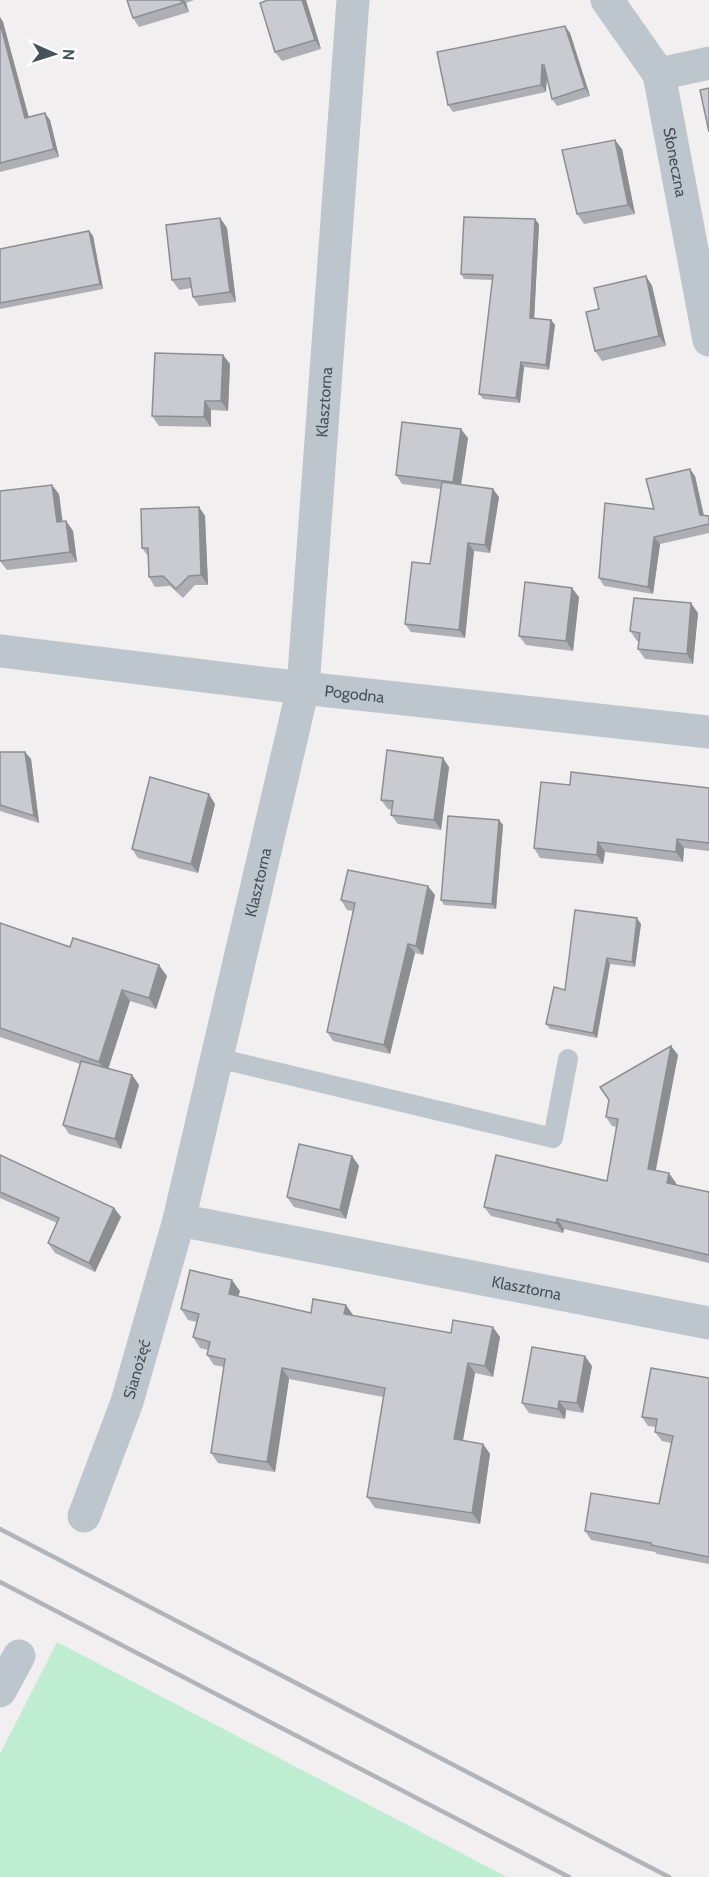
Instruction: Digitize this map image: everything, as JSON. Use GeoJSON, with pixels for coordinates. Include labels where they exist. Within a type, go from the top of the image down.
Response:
{"type":"FeatureCollection","features":[{"type":"Feature","properties":{"kind":"street","name":"Klasztorna"},"geometry":{"type":"LineString","coordinates":[[353,0],[303,688],[179,1221],[709,1323]]}},
{"type":"Feature","properties":{"kind":"street","name":"Słoneczna"},"geometry":{"type":"LineString","coordinates":[[608,0],[659,74],[709,340]]}},
{"type":"Feature","properties":{"kind":"street"},"geometry":{"type":"LineString","coordinates":[[659,74],[709,63]]}},
{"type":"Feature","properties":{"kind":"street","name":"Pogodna"},"geometry":{"type":"LineString","coordinates":[[0,651],[303,688],[709,732]]}},
{"type":"Feature","properties":{"kind":"street","name":"Sianożęć"},"geometry":{"type":"LineString","coordinates":[[84,1516],[127,1402],[179,1221]]}},
{"type":"Feature","properties":{"kind":"street"},"geometry":{"type":"LineString","coordinates":[[0,1691],[19,1656]]}},
{"type":"Feature","properties":{"kind":"lane"},"geometry":{"type":"LineString","coordinates":[[217,1058],[553,1138],[568,1059]]}},
{"type":"Feature","properties":{"kind":"green space"},"geometry":{"type":"Polygon","coordinates":[[[57,1642],[507,1877],[0,1877],[0,1754],[57,1642]]]}},
{"type":"Feature","properties":{"kind":"building"},"geometry":{"type":"Polygon","coordinates":[[[127,0],[181,0],[182,3],[133,18],[127,0]]]}},
{"type":"Feature","properties":{"kind":"building"},"geometry":{"type":"Polygon","coordinates":[[[268,0],[302,0],[315,40],[275,52],[260,3],[268,0]]]}},
{"type":"Feature","properties":{"kind":"building"},"geometry":{"type":"Polygon","coordinates":[[[0,23],[25,118],[45,113],[54,149],[0,163],[0,23]]]}},
{"type":"Feature","properties":{"kind":"building"},"geometry":{"type":"Polygon","coordinates":[[[565,26],[585,88],[552,99],[544,65],[542,65],[541,85],[448,105],[437,52],[565,26]]]}},
{"type":"Feature","properties":{"kind":"building"},"geometry":{"type":"Polygon","coordinates":[[[709,88],[709,132],[700,90],[709,88]]]}},
{"type":"Feature","properties":{"kind":"building"},"geometry":{"type":"Polygon","coordinates":[[[615,140],[628,205],[577,214],[562,150],[615,140]]]}},
{"type":"Feature","properties":{"kind":"building"},"geometry":{"type":"Polygon","coordinates":[[[464,217],[535,219],[530,318],[551,320],[546,365],[521,362],[516,398],[479,394],[493,275],[461,274],[464,217]]]}},
{"type":"Feature","properties":{"kind":"building"},"geometry":{"type":"Polygon","coordinates":[[[220,218],[230,292],[193,297],[190,278],[172,280],[166,225],[220,218]]]}},
{"type":"Feature","properties":{"kind":"building"},"geometry":{"type":"Polygon","coordinates":[[[89,231],[100,284],[0,303],[0,249],[89,231]]]}},
{"type":"Feature","properties":{"kind":"building"},"geometry":{"type":"Polygon","coordinates":[[[646,276],[659,336],[595,351],[586,312],[599,309],[594,288],[646,276]]]}},
{"type":"Feature","properties":{"kind":"building"},"geometry":{"type":"Polygon","coordinates":[[[155,353],[223,355],[221,401],[205,401],[204,417],[152,416],[155,353]]]}},
{"type":"Feature","properties":{"kind":"building"},"geometry":{"type":"Polygon","coordinates":[[[402,422],[461,429],[453,482],[396,475],[402,422]]]}},
{"type":"Feature","properties":{"kind":"building"},"geometry":{"type":"Polygon","coordinates":[[[690,469],[700,515],[709,516],[709,524],[654,537],[648,587],[599,578],[605,503],[654,509],[646,479],[690,469]]]}},
{"type":"Feature","properties":{"kind":"building"},"geometry":{"type":"Polygon","coordinates":[[[442,482],[493,489],[485,545],[468,543],[459,630],[405,624],[412,562],[430,564],[442,482]]]}},
{"type":"Feature","properties":{"kind":"building"},"geometry":{"type":"Polygon","coordinates":[[[52,485],[57,522],[66,521],[70,552],[0,561],[0,491],[52,485]]]}},
{"type":"Feature","properties":{"kind":"building"},"geometry":{"type":"Polygon","coordinates":[[[199,507],[201,575],[189,576],[176,589],[163,576],[149,577],[148,548],[142,548],[141,509],[199,507]]]}},
{"type":"Feature","properties":{"kind":"building"},"geometry":{"type":"Polygon","coordinates":[[[525,582],[572,588],[566,641],[519,636],[525,582]]]}},
{"type":"Feature","properties":{"kind":"building"},"geometry":{"type":"Polygon","coordinates":[[[634,598],[691,603],[687,654],[638,649],[640,633],[630,631],[634,598]]]}},
{"type":"Feature","properties":{"kind":"building"},"geometry":{"type":"Polygon","coordinates":[[[387,750],[443,758],[434,820],[391,815],[393,801],[381,800],[387,750]]]}},
{"type":"Feature","properties":{"kind":"building"},"geometry":{"type":"Polygon","coordinates":[[[0,752],[25,752],[34,816],[0,805],[0,752]]]}},
{"type":"Feature","properties":{"kind":"building"},"geometry":{"type":"Polygon","coordinates":[[[571,772],[709,788],[709,843],[677,839],[676,852],[598,842],[597,855],[534,848],[541,782],[570,785],[571,772]]]}},
{"type":"Feature","properties":{"kind":"building"},"geometry":{"type":"Polygon","coordinates":[[[150,777],[209,794],[191,864],[132,849],[150,777]]]}},
{"type":"Feature","properties":{"kind":"building"},"geometry":{"type":"Polygon","coordinates":[[[448,816],[499,820],[492,904],[441,900],[448,816]]]}},
{"type":"Feature","properties":{"kind":"building"},"geometry":{"type":"Polygon","coordinates":[[[348,870],[428,886],[416,946],[408,944],[384,1045],[327,1032],[355,903],[341,900],[348,870]]]}},
{"type":"Feature","properties":{"kind":"building"},"geometry":{"type":"Polygon","coordinates":[[[575,910],[637,918],[632,962],[607,958],[593,1033],[546,1024],[554,987],[565,990],[575,910]]]}},
{"type":"Feature","properties":{"kind":"building"},"geometry":{"type":"Polygon","coordinates":[[[0,923],[70,947],[73,938],[159,965],[149,998],[122,990],[99,1062],[0,1028],[0,923]]]}},
{"type":"Feature","properties":{"kind":"building"},"geometry":{"type":"Polygon","coordinates":[[[671,1046],[648,1169],[669,1173],[667,1183],[709,1192],[709,1255],[557,1219],[556,1223],[484,1207],[496,1155],[607,1181],[618,1119],[606,1117],[609,1100],[600,1087],[671,1046]]]}},
{"type":"Feature","properties":{"kind":"building"},"geometry":{"type":"Polygon","coordinates":[[[81,1061],[132,1075],[115,1139],[63,1125],[81,1061]]]}},
{"type":"Feature","properties":{"kind":"building"},"geometry":{"type":"Polygon","coordinates":[[[299,1144],[352,1156],[340,1210],[287,1197],[299,1144]]]}},
{"type":"Feature","properties":{"kind":"building"},"geometry":{"type":"Polygon","coordinates":[[[0,1155],[114,1208],[89,1263],[48,1243],[59,1218],[0,1192],[0,1155]]]}},
{"type":"Feature","properties":{"kind":"building"},"geometry":{"type":"Polygon","coordinates":[[[190,1270],[232,1280],[229,1294],[311,1313],[313,1299],[346,1305],[344,1314],[451,1333],[453,1320],[493,1327],[485,1366],[468,1363],[454,1439],[483,1444],[472,1513],[367,1497],[385,1388],[282,1368],[267,1462],[211,1453],[225,1359],[207,1355],[210,1342],[193,1337],[199,1314],[181,1309],[190,1270]]]}},
{"type":"Feature","properties":{"kind":"building"},"geometry":{"type":"Polygon","coordinates":[[[532,1347],[585,1356],[577,1403],[559,1401],[558,1409],[522,1403],[532,1347]]]}},
{"type":"Feature","properties":{"kind":"building"},"geometry":{"type":"Polygon","coordinates":[[[651,1368],[709,1378],[709,1557],[585,1531],[591,1493],[659,1504],[673,1436],[655,1432],[657,1419],[642,1417],[651,1368]]]}},
{"type":"Feature","properties":{"kind":"railway"},"geometry":{"type":"LineString","coordinates":[[0,1529],[669,1877]]}},
{"type":"Feature","properties":{"kind":"railway"},"geometry":{"type":"LineString","coordinates":[[0,1582],[569,1877]]}}]}
